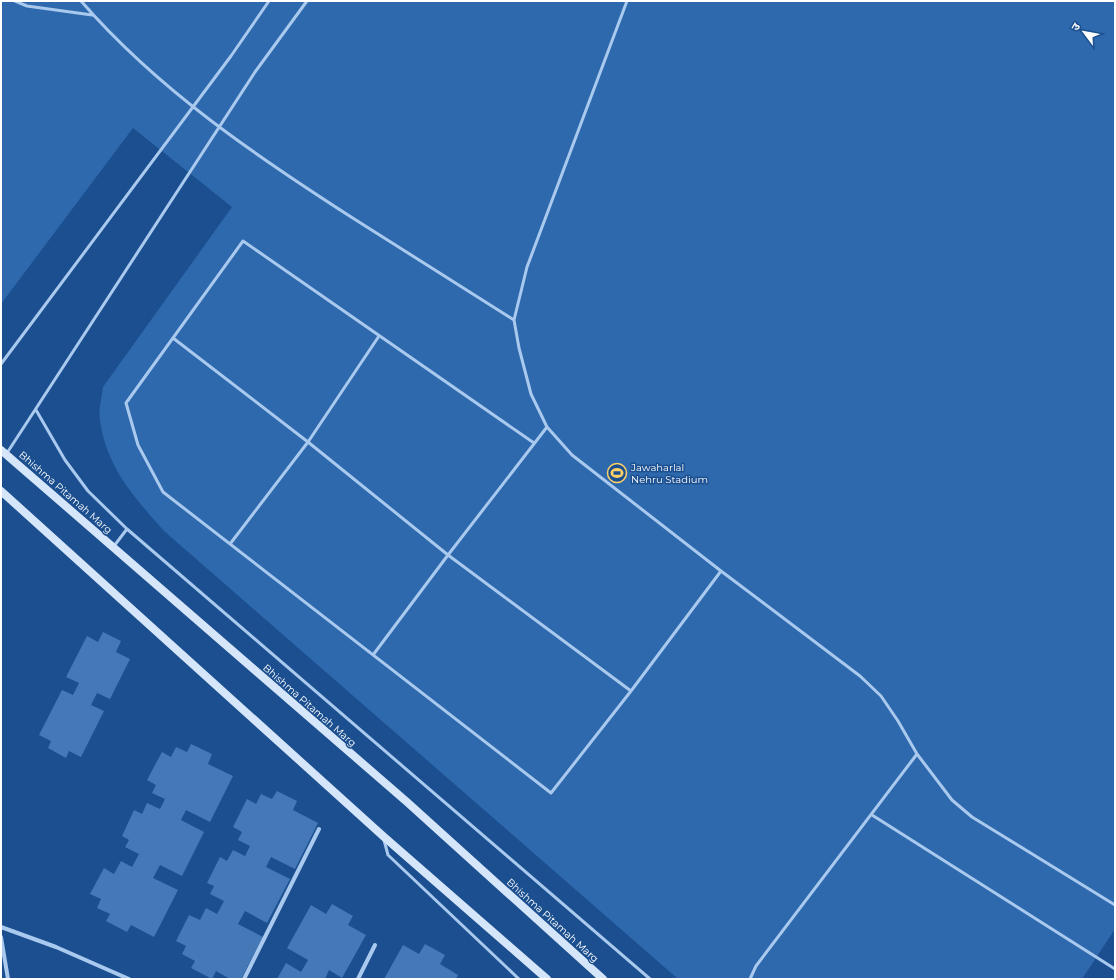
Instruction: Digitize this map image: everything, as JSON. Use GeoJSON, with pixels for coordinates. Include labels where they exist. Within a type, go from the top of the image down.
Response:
{"type":"FeatureCollection","features":[{"type":"Feature","properties":{"kind":"main road","name":"Bhishma Pitamah Marg"},"geometry":{"type":"LineString","coordinates":[[4,452],[407,802],[603,979]]}},
{"type":"Feature","properties":{"kind":"main road"},"geometry":{"type":"LineString","coordinates":[[1,491],[383,836],[547,979]]}},
{"type":"Feature","properties":{"kind":"street"},"geometry":{"type":"LineString","coordinates":[[244,979],[319,829]]}},
{"type":"Feature","properties":{"kind":"street"},"geometry":{"type":"LineString","coordinates":[[1,927],[56,947],[129,979]]}},
{"type":"Feature","properties":{"kind":"street"},"geometry":{"type":"LineString","coordinates":[[1,937],[8,979]]}},
{"type":"Feature","properties":{"kind":"street"},"geometry":{"type":"LineString","coordinates":[[358,979],[375,945]]}},
{"type":"Feature","properties":{"kind":"lane"},"geometry":{"type":"LineString","coordinates":[[15,1],[27,6],[92,15]]}},
{"type":"Feature","properties":{"kind":"lane"},"geometry":{"type":"LineString","coordinates":[[81,1],[92,15],[129,52],[192,108],[304,187],[514,320]]}},
{"type":"Feature","properties":{"kind":"lane"},"geometry":{"type":"LineString","coordinates":[[1,364],[192,108],[268,1]]}},
{"type":"Feature","properties":{"kind":"lane"},"geometry":{"type":"LineString","coordinates":[[4,452],[36,410],[255,72],[306,1]]}},
{"type":"Feature","properties":{"kind":"lane"},"geometry":{"type":"LineString","coordinates":[[627,1],[527,267],[514,320],[519,348],[531,394],[547,427],[572,455],[721,571],[860,676],[881,696],[898,721],[917,754],[952,800],[972,817],[1115,905]]}},
{"type":"Feature","properties":{"kind":"lane"},"geometry":{"type":"LineString","coordinates":[[534,443],[243,241],[126,403],[138,445],[163,492],[551,793],[631,691],[721,571]]}},
{"type":"Feature","properties":{"kind":"lane"},"geometry":{"type":"LineString","coordinates":[[230,544],[308,442],[379,336]]}},
{"type":"Feature","properties":{"kind":"lane"},"geometry":{"type":"LineString","coordinates":[[173,338],[308,442],[448,555],[631,691]]}},
{"type":"Feature","properties":{"kind":"lane"},"geometry":{"type":"LineString","coordinates":[[36,410],[65,460],[88,491],[128,529],[650,979]]}},
{"type":"Feature","properties":{"kind":"lane"},"geometry":{"type":"LineString","coordinates":[[373,655],[547,427]]}},
{"type":"Feature","properties":{"kind":"lane"},"geometry":{"type":"LineString","coordinates":[[113,546],[128,529]]}},
{"type":"Feature","properties":{"kind":"lane"},"geometry":{"type":"LineString","coordinates":[[750,979],[756,966],[917,754]]}},
{"type":"Feature","properties":{"kind":"lane"},"geometry":{"type":"LineString","coordinates":[[872,815],[1115,970]]}},
{"type":"Feature","properties":{"kind":"lane"},"geometry":{"type":"LineString","coordinates":[[383,836],[388,855],[519,979]]}},
{"type":"Feature","properties":{"kind":"shaded area","name":"Jawaharlal Nehru Stadium"},"geometry":{"type":"Polygon","coordinates":[[[1,1],[1115,1],[1115,929],[1082,979],[678,979],[164,531],[132,494],[115,467],[109,453],[100,421],[103,387],[232,207],[133,128],[1,304],[1,1]]]}},
{"type":"Feature","properties":{"kind":"building"},"geometry":{"type":"Polygon","coordinates":[[[103,632],[121,641],[116,652],[130,659],[110,699],[97,693],[91,705],[104,711],[81,757],[69,751],[66,758],[48,748],[51,741],[39,735],[62,690],[73,695],[79,683],[66,677],[87,636],[98,642],[103,632]]]}},
{"type":"Feature","properties":{"kind":"building"},"geometry":{"type":"Polygon","coordinates":[[[191,744],[212,754],[208,764],[233,776],[210,822],[186,810],[181,820],[204,832],[182,876],[160,865],[153,878],[178,890],[154,937],[131,925],[127,932],[106,921],[110,914],[97,908],[101,899],[90,894],[104,868],[114,874],[121,861],[132,867],[139,854],[125,847],[129,840],[122,836],[134,810],[142,814],[147,803],[160,809],[165,799],[152,793],[156,785],[147,780],[162,752],[171,757],[176,747],[187,752],[191,744]]]}},
{"type":"Feature","properties":{"kind":"building"},"geometry":{"type":"Polygon","coordinates":[[[277,791],[297,801],[293,810],[318,823],[295,869],[271,857],[266,867],[290,879],[267,923],[245,911],[238,924],[263,937],[241,979],[230,979],[216,971],[212,979],[191,968],[195,961],[182,954],[186,946],[176,941],[189,915],[200,920],[206,908],[217,914],[224,901],[210,894],[214,886],[207,883],[220,857],[227,861],[233,850],[245,856],[250,846],[238,840],[242,832],[233,827],[247,799],[256,804],[261,794],[272,799],[277,791]]]}},
{"type":"Feature","properties":{"kind":"building"},"geometry":{"type":"Polygon","coordinates":[[[332,904],[353,916],[348,925],[366,935],[342,978],[329,970],[325,979],[277,979],[286,963],[301,972],[308,960],[287,948],[311,905],[326,914],[332,904]]]}},
{"type":"Feature","properties":{"kind":"building"},"geometry":{"type":"Polygon","coordinates":[[[425,944],[445,955],[440,964],[458,975],[456,979],[384,979],[403,945],[419,954],[425,944]]]}},
{"type":"Feature","properties":{"kind":"place","name":"Jawaharlal Nehru Stadium"},"geometry":{"type":"Point","coordinates":[617,473]}}]}
